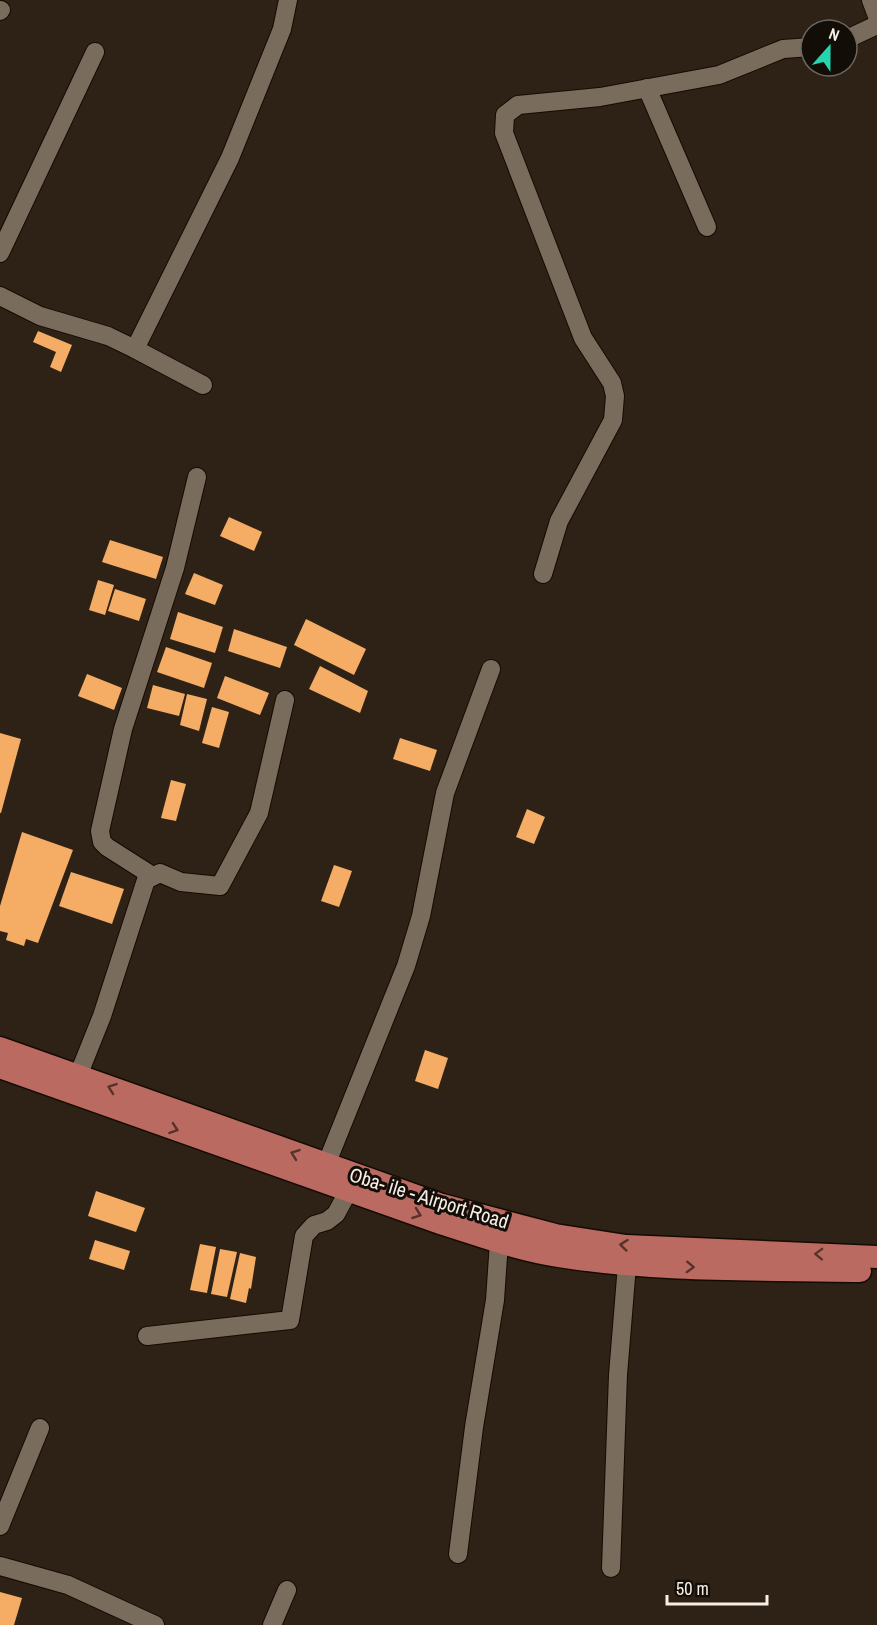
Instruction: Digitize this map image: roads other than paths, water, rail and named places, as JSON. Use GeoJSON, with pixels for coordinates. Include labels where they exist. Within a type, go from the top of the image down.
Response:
{"type":"FeatureCollection","features":[{"type":"Feature","properties":{"kind":"main road","name":"Oba- ile - Airport Road"},"geometry":{"type":"LineString","coordinates":[[0,1048],[442,1205],[555,1235],[627,1246],[877,1257]]}},
{"type":"Feature","properties":{"kind":"main road","name":"Oba- ile - Airport Road"},"geometry":{"type":"LineString","coordinates":[[0,1067],[499,1242],[557,1256],[627,1265],[877,1272]]}},
{"type":"Feature","properties":{"kind":"street"},"geometry":{"type":"LineString","coordinates":[[135,349],[230,158],[282,29],[288,0]]}},
{"type":"Feature","properties":{"kind":"street"},"geometry":{"type":"LineString","coordinates":[[871,0],[877,16]]}},
{"type":"Feature","properties":{"kind":"street"},"geometry":{"type":"LineString","coordinates":[[859,34],[877,26]]}},
{"type":"Feature","properties":{"kind":"street"},"geometry":{"type":"LineString","coordinates":[[543,574],[560,521],[613,420],[615,396],[612,383],[580,331],[504,133],[505,115],[518,105],[647,88],[718,75],[783,50],[799,48]]}},
{"type":"Feature","properties":{"kind":"street"},"geometry":{"type":"LineString","coordinates":[[0,253],[94,52]]}},
{"type":"Feature","properties":{"kind":"street"},"geometry":{"type":"LineString","coordinates":[[647,88],[707,227]]}},
{"type":"Feature","properties":{"kind":"street"},"geometry":{"type":"LineString","coordinates":[[0,296],[40,316],[108,336],[203,385]]}},
{"type":"Feature","properties":{"kind":"street"},"geometry":{"type":"LineString","coordinates":[[151,875],[107,847],[102,842],[100,831],[123,729],[175,567],[197,477]]}},
{"type":"Feature","properties":{"kind":"street"},"geometry":{"type":"LineString","coordinates":[[326,1165],[406,966],[421,916],[445,793],[491,669]]}},
{"type":"Feature","properties":{"kind":"street"},"geometry":{"type":"LineString","coordinates":[[78,1076],[102,1016],[146,880],[151,875],[160,873],[181,882],[220,886],[259,813],[285,700]]}},
{"type":"Feature","properties":{"kind":"street"},"geometry":{"type":"LineString","coordinates":[[147,1336],[290,1320],[304,1236],[314,1225],[336,1214],[349,1190]]}},
{"type":"Feature","properties":{"kind":"street"},"geometry":{"type":"LineString","coordinates":[[458,1554],[474,1427],[495,1300],[499,1242]]}},
{"type":"Feature","properties":{"kind":"street"},"geometry":{"type":"LineString","coordinates":[[610,1568],[618,1375],[627,1265]]}},
{"type":"Feature","properties":{"kind":"street"},"geometry":{"type":"LineString","coordinates":[[0,1526],[40,1428]]}},
{"type":"Feature","properties":{"kind":"street"},"geometry":{"type":"LineString","coordinates":[[0,1566],[85,1591],[155,1625]]}},
{"type":"Feature","properties":{"kind":"street"},"geometry":{"type":"LineString","coordinates":[[272,1625],[287,1590]]}}]}
